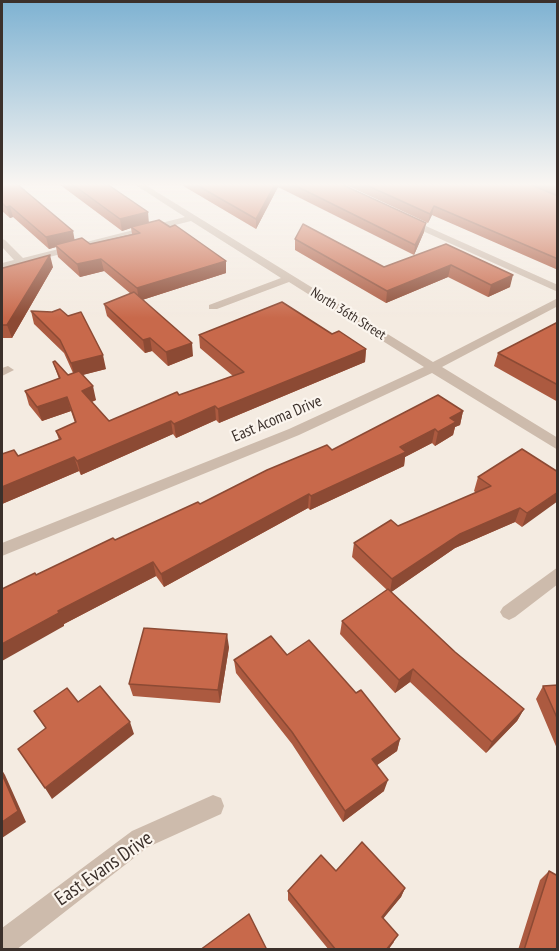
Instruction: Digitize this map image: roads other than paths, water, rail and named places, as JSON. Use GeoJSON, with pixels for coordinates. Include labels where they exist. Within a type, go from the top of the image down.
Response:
{"type":"FeatureCollection","features":[{"type":"Feature","properties":{"kind":"street"},"geometry":{"type":"LineString","coordinates":[[2,266],[151,228]]}},
{"type":"Feature","properties":{"kind":"street","name":"North 36th Street"},"geometry":{"type":"LineString","coordinates":[[209,228],[558,445]]}},
{"type":"Feature","properties":{"kind":"street"},"geometry":{"type":"LineString","coordinates":[[425,228],[558,290]]}},
{"type":"Feature","properties":{"kind":"street"},"geometry":{"type":"LineString","coordinates":[[2,242],[21,261]]}},
{"type":"Feature","properties":{"kind":"street"},"geometry":{"type":"LineString","coordinates":[[213,307],[290,278]]}},
{"type":"Feature","properties":{"kind":"street","name":"East Acoma Drive"},"geometry":{"type":"LineString","coordinates":[[2,550],[294,432],[434,367],[558,301]]}},
{"type":"Feature","properties":{"kind":"street"},"geometry":{"type":"LineString","coordinates":[[509,612],[558,574]]}},
{"type":"Feature","properties":{"kind":"street","name":"East Evans Drive"},"geometry":{"type":"LineString","coordinates":[[2,944],[140,839],[213,806]]}}]}
